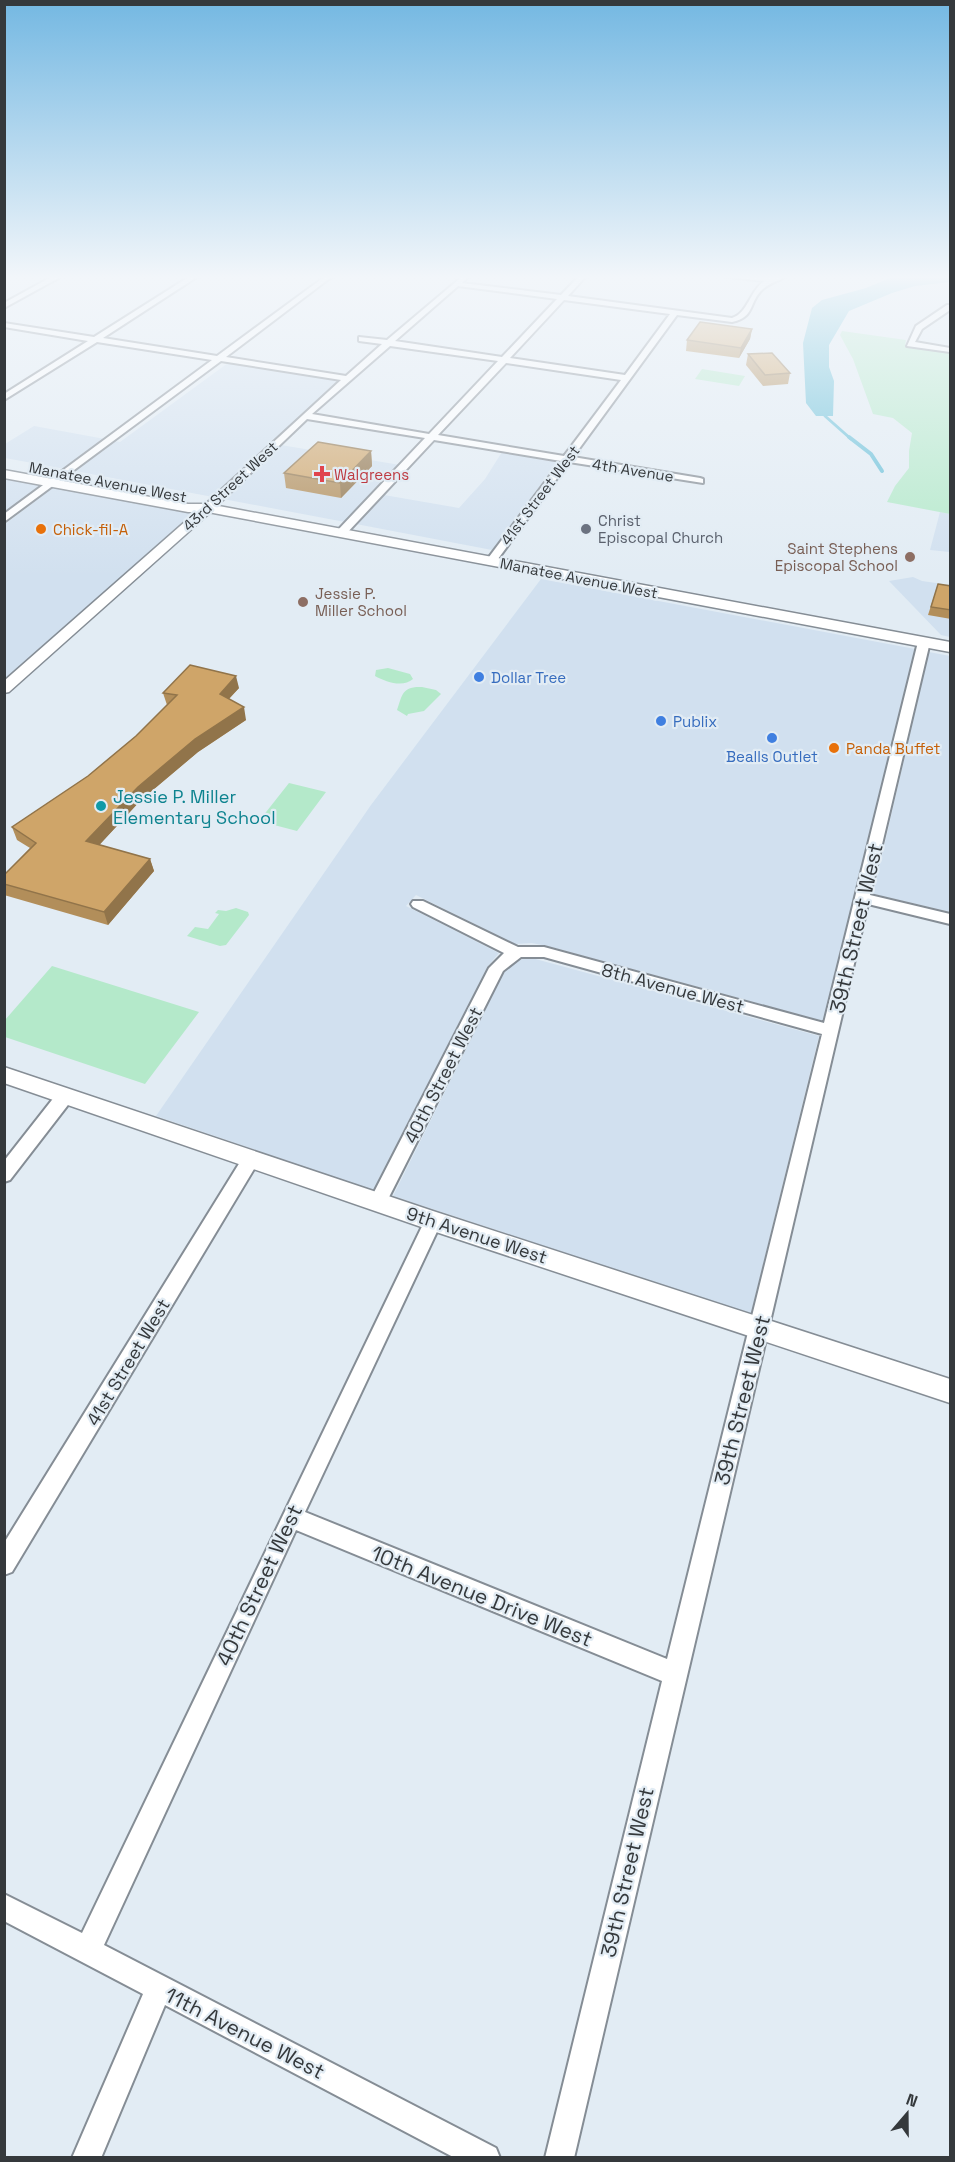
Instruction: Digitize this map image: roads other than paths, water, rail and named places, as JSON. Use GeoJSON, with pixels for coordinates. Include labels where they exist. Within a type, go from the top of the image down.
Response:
{"type":"FeatureCollection","features":[{"type":"Feature","properties":{"kind":"main road","name":"Manatee Avenue West"},"geometry":{"type":"LineString","coordinates":[[4,463],[59,479],[188,508],[208,508],[951,647]]}},
{"type":"Feature","properties":{"kind":"main road","name":"Manatee Avenue West"},"geometry":{"type":"LineString","coordinates":[[4,474],[59,479]]}},
{"type":"Feature","properties":{"kind":"street"},"geometry":{"type":"LineString","coordinates":[[4,398],[38,376]]}},
{"type":"Feature","properties":{"kind":"street"},"geometry":{"type":"LineString","coordinates":[[4,519],[195,376]]}},
{"type":"Feature","properties":{"kind":"street"},"geometry":{"type":"LineString","coordinates":[[331,376],[350,379]]}},
{"type":"Feature","properties":{"kind":"street","name":"43rd Street West"},"geometry":{"type":"LineString","coordinates":[[5,688],[208,508],[305,416],[353,376]]}},
{"type":"Feature","properties":{"kind":"street"},"geometry":{"type":"LineString","coordinates":[[341,533],[489,376]]}},
{"type":"Feature","properties":{"kind":"street"},"geometry":{"type":"LineString","coordinates":[[613,376],[627,378]]}},
{"type":"Feature","properties":{"kind":"street","name":"41st Street West"},"geometry":{"type":"LineString","coordinates":[[491,561],[627,378]]}},
{"type":"Feature","properties":{"kind":"street","name":"4th Avenue"},"geometry":{"type":"LineString","coordinates":[[305,416],[700,481]]}},
{"type":"Feature","properties":{"kind":"street","name":"39th Street West"},"geometry":{"type":"LineString","coordinates":[[559,2157],[924,642]]}},
{"type":"Feature","properties":{"kind":"street"},"geometry":{"type":"LineString","coordinates":[[863,898],[951,919]]}},
{"type":"Feature","properties":{"kind":"street"},"geometry":{"type":"LineString","coordinates":[[418,904],[515,952]]}},
{"type":"Feature","properties":{"kind":"street","name":"8th Avenue West"},"geometry":{"type":"LineString","coordinates":[[515,952],[529,950],[543,952],[831,1031]]}},
{"type":"Feature","properties":{"kind":"street","name":"40th Street West"},"geometry":{"type":"LineString","coordinates":[[378,1203],[497,968],[504,959],[515,952]]}},
{"type":"Feature","properties":{"kind":"street","name":"9th Avenue West"},"geometry":{"type":"LineString","coordinates":[[4,1075],[378,1203],[951,1391]]}},
{"type":"Feature","properties":{"kind":"street"},"geometry":{"type":"LineString","coordinates":[[4,1175],[65,1096]]}},
{"type":"Feature","properties":{"kind":"street","name":"41st Street West"},"geometry":{"type":"LineString","coordinates":[[4,1564],[250,1159]]}},
{"type":"Feature","properties":{"kind":"street","name":"40th Street West"},"geometry":{"type":"LineString","coordinates":[[87,1951],[433,1221]]}},
{"type":"Feature","properties":{"kind":"street","name":"10th Avenue Drive West"},"geometry":{"type":"LineString","coordinates":[[291,1517],[675,1674]]}},
{"type":"Feature","properties":{"kind":"street","name":"11th Avenue West"},"geometry":{"type":"LineString","coordinates":[[4,1907],[486,2157]]}},
{"type":"Feature","properties":{"kind":"street"},"geometry":{"type":"LineString","coordinates":[[86,2157],[159,1988]]}},
{"type":"Feature","properties":{"kind":"water"},"geometry":{"type":"Polygon","coordinates":[[[805,376],[832,376],[833,416],[816,416],[806,403],[805,376]]]}},
{"type":"Feature","properties":{"kind":"waterway"},"geometry":{"type":"LineString","coordinates":[[825,416],[851,439]]}},
{"type":"Feature","properties":{"kind":"waterway"},"geometry":{"type":"LineString","coordinates":[[849,437],[871,454],[882,471]]}},
{"type":"Feature","properties":{"kind":"place","name":"Walgreens"},"geometry":{"type":"Point","coordinates":[322,474]}},
{"type":"Feature","properties":{"kind":"place","name":"Chick-fil-A"},"geometry":{"type":"Point","coordinates":[41,529]}},
{"type":"Feature","properties":{"kind":"place","name":"Christ Episcopal Church"},"geometry":{"type":"Point","coordinates":[586,529]}},
{"type":"Feature","properties":{"kind":"place","name":"Saint Stephens Episcopal School"},"geometry":{"type":"Point","coordinates":[910,557]}},
{"type":"Feature","properties":{"kind":"place","name":"Jessie P. Miller School"},"geometry":{"type":"Point","coordinates":[303,602]}},
{"type":"Feature","properties":{"kind":"place","name":"Dollar Tree"},"geometry":{"type":"Point","coordinates":[479,677]}},
{"type":"Feature","properties":{"kind":"place","name":"Publix"},"geometry":{"type":"Point","coordinates":[661,721]}},
{"type":"Feature","properties":{"kind":"place","name":"Bealls Outlet"},"geometry":{"type":"Point","coordinates":[772,738]}},
{"type":"Feature","properties":{"kind":"place","name":"Panda Buffet"},"geometry":{"type":"Point","coordinates":[834,748]}},
{"type":"Feature","properties":{"kind":"place","name":"Jessie P. Miller Elementary School"},"geometry":{"type":"Point","coordinates":[101,806]}}]}
